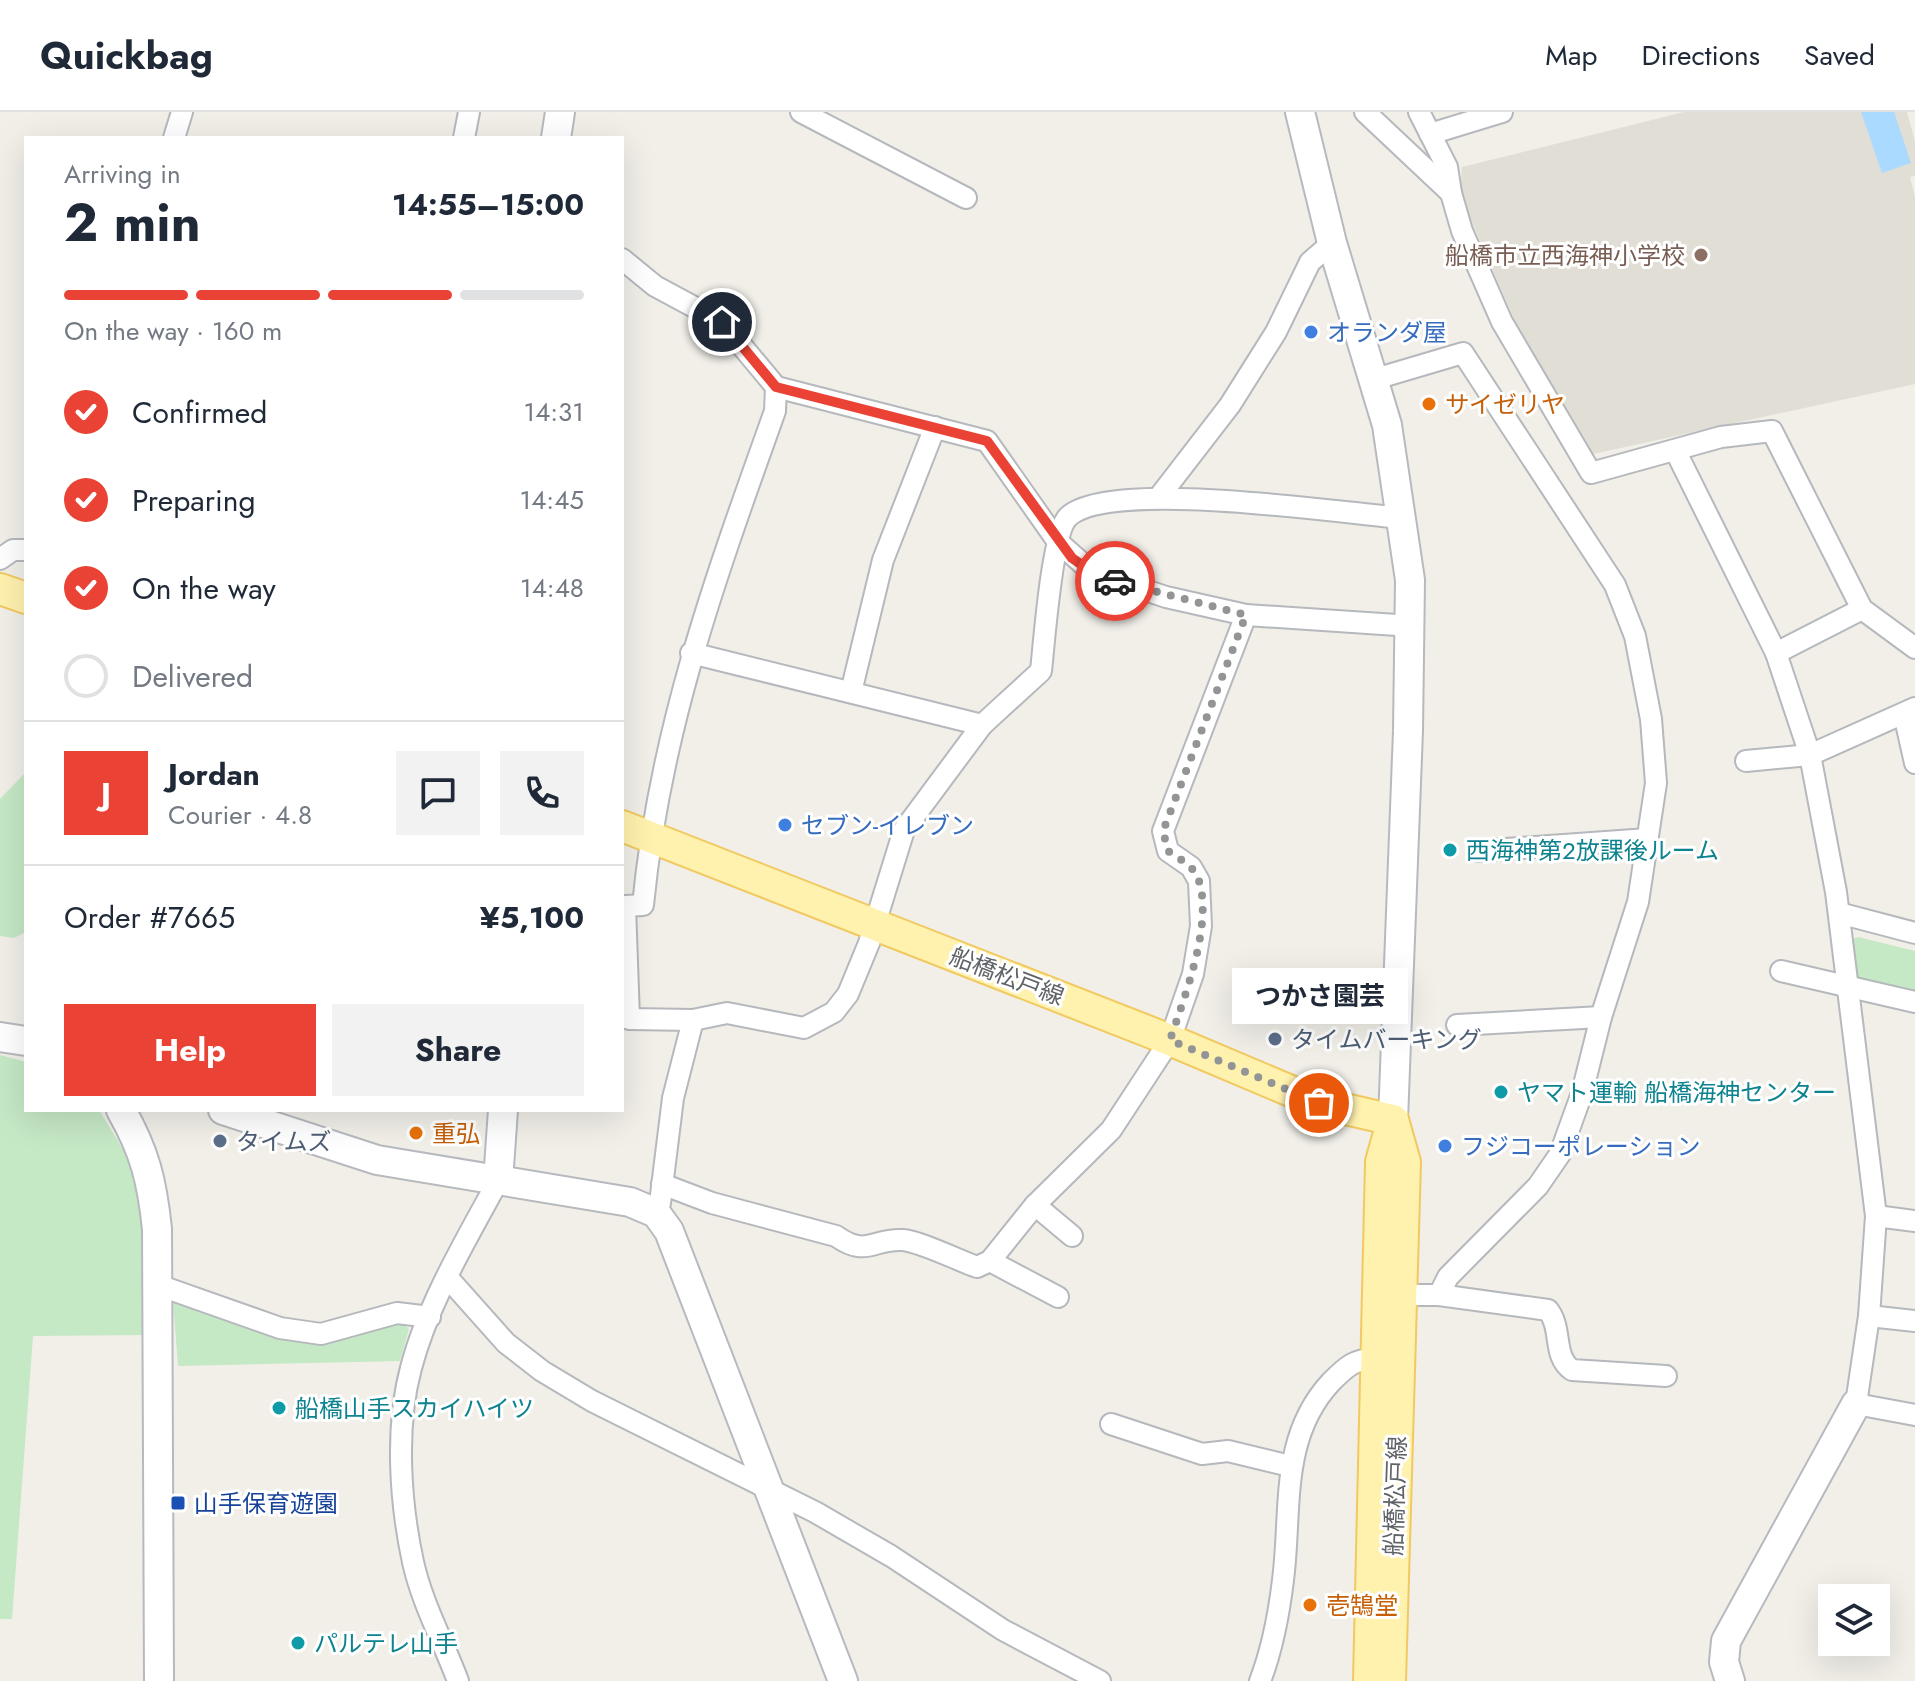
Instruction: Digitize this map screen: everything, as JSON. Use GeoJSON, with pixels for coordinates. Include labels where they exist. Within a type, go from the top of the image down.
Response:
{"type":"FeatureCollection","features":[{"type":"Feature","properties":{"kind":"main road"},"geometry":{"type":"LineString","coordinates":[[0,589],[24,597]]}},
{"type":"Feature","properties":{"kind":"main road","name":"船橋松戸線"},"geometry":{"type":"LineString","coordinates":[[636,832],[1170,1040],[1319,1103],[1393,1120]]}},
{"type":"Feature","properties":{"kind":"main road","name":"船橋松戸線"},"geometry":{"type":"LineString","coordinates":[[1390,1681],[1405,1162],[1393,1120]]}},
{"type":"Feature","properties":{"kind":"main road","name":"船橋松戸線"},"geometry":{"type":"LineString","coordinates":[[1369,1681],[1381,1162],[1393,1120]]}},
{"type":"Feature","properties":{"kind":"street"},"geometry":{"type":"LineString","coordinates":[[175,136],[182,112]]}},
{"type":"Feature","properties":{"kind":"street"},"geometry":{"type":"LineString","coordinates":[[464,136],[469,112]]}},
{"type":"Feature","properties":{"kind":"street"},"geometry":{"type":"LineString","coordinates":[[556,136],[560,112]]}},
{"type":"Feature","properties":{"kind":"street"},"geometry":{"type":"LineString","coordinates":[[801,112],[966,198]]}},
{"type":"Feature","properties":{"kind":"street"},"geometry":{"type":"LineString","coordinates":[[1300,112],[1332,243],[1387,425],[1403,518],[1412,626],[1393,1120]]}},
{"type":"Feature","properties":{"kind":"street"},"geometry":{"type":"LineString","coordinates":[[1365,112],[1451,193]]}},
{"type":"Feature","properties":{"kind":"street"},"geometry":{"type":"LineString","coordinates":[[1419,112],[1447,167],[1462,231],[1502,322],[1591,473],[1676,452],[1721,437],[1772,431],[1862,609],[1915,648]]}},
{"type":"Feature","properties":{"kind":"street"},"geometry":{"type":"LineString","coordinates":[[1430,134],[1502,112]]}},
{"type":"Feature","properties":{"kind":"street"},"geometry":{"type":"LineString","coordinates":[[1159,497],[1238,393],[1276,332],[1310,262],[1332,243]]}},
{"type":"Feature","properties":{"kind":"street"},"geometry":{"type":"LineString","coordinates":[[624,261],[655,286],[722,322],[776,387],[987,441],[1058,542],[1092,572],[1166,597],[1246,615],[1412,626]]}},
{"type":"Feature","properties":{"kind":"street"},"geometry":{"type":"LineString","coordinates":[[1375,379],[1463,353],[1615,585],[1635,636],[1651,719],[1656,783],[1638,902],[1601,1017],[1582,1093],[1560,1154],[1538,1186],[1448,1277],[1439,1295]]}},
{"type":"Feature","properties":{"kind":"street"},"geometry":{"type":"LineString","coordinates":[[776,387],[775,411],[691,653],[636,832],[643,905],[625,906],[629,1019],[693,1020],[727,1013],[804,1028],[821,1022],[848,994],[875,925],[904,830],[982,725],[1041,671],[1058,542],[1066,518],[1085,505],[1113,499],[1159,497],[1403,518]]}},
{"type":"Feature","properties":{"kind":"street"},"geometry":{"type":"LineString","coordinates":[[851,692],[883,560],[935,427]]}},
{"type":"Feature","properties":{"kind":"street"},"geometry":{"type":"LineString","coordinates":[[1676,452],[1776,653],[1810,755],[1839,913],[1876,1216],[1869,1316],[1856,1404],[1726,1641],[1724,1662],[1730,1681]]}},
{"type":"Feature","properties":{"kind":"street"},"geometry":{"type":"LineString","coordinates":[[0,559],[13,550],[24,550]]}},
{"type":"Feature","properties":{"kind":"street"},"geometry":{"type":"LineString","coordinates":[[1776,653],[1862,609]]}},
{"type":"Feature","properties":{"kind":"street"},"geometry":{"type":"LineString","coordinates":[[662,1184],[712,1203],[836,1236],[851,1247],[866,1248],[903,1240],[977,1267],[990,1261],[1035,1205],[1111,1130],[1170,1040],[1193,974],[1200,911],[1199,881],[1191,867],[1168,851],[1163,831],[1246,615]]}},
{"type":"Feature","properties":{"kind":"street"},"geometry":{"type":"LineString","coordinates":[[691,653],[982,725]]}},
{"type":"Feature","properties":{"kind":"street"},"geometry":{"type":"LineString","coordinates":[[1746,761],[1810,755],[1909,711],[1915,763]]}},
{"type":"Feature","properties":{"kind":"street"},"geometry":{"type":"LineString","coordinates":[[1478,851],[1648,839]]}},
{"type":"Feature","properties":{"kind":"street"},"geometry":{"type":"LineString","coordinates":[[1839,913],[1915,933]]}},
{"type":"Feature","properties":{"kind":"street"},"geometry":{"type":"LineString","coordinates":[[1781,971],[1915,1002]]}},
{"type":"Feature","properties":{"kind":"street"},"geometry":{"type":"LineString","coordinates":[[1457,1025],[1601,1017]]}},
{"type":"Feature","properties":{"kind":"street"},"geometry":{"type":"LineString","coordinates":[[656,1213],[673,1098],[693,1020]]}},
{"type":"Feature","properties":{"kind":"street"},"geometry":{"type":"LineString","coordinates":[[0,1037],[24,1041]]}},
{"type":"Feature","properties":{"kind":"street"},"geometry":{"type":"LineString","coordinates":[[122,1112],[139,1142],[151,1175],[157,1229],[159,1681]]}},
{"type":"Feature","properties":{"kind":"street"},"geometry":{"type":"LineString","coordinates":[[229,1112],[332,1149],[377,1160],[630,1202],[656,1213],[669,1231],[843,1681]]}},
{"type":"Feature","properties":{"kind":"street"},"geometry":{"type":"LineString","coordinates":[[458,1681],[423,1597],[406,1520],[405,1408],[410,1371],[430,1317],[498,1181],[503,1112]]}},
{"type":"Feature","properties":{"kind":"street"},"geometry":{"type":"LineString","coordinates":[[1035,1205],[1072,1236]]}},
{"type":"Feature","properties":{"kind":"street"},"geometry":{"type":"LineString","coordinates":[[1876,1216],[1915,1221]]}},
{"type":"Feature","properties":{"kind":"street"},"geometry":{"type":"LineString","coordinates":[[990,1261],[1058,1297]]}},
{"type":"Feature","properties":{"kind":"street"},"geometry":{"type":"LineString","coordinates":[[448,1278],[506,1343],[542,1371],[592,1401],[815,1512],[891,1556],[1003,1630],[1100,1681]]}},
{"type":"Feature","properties":{"kind":"street"},"geometry":{"type":"LineString","coordinates":[[158,1285],[280,1328],[321,1334],[397,1313],[430,1317]]}},
{"type":"Feature","properties":{"kind":"street"},"geometry":{"type":"LineString","coordinates":[[1402,1295],[1439,1295],[1548,1310],[1555,1319],[1559,1355],[1572,1370],[1666,1376]]}},
{"type":"Feature","properties":{"kind":"street"},"geometry":{"type":"LineString","coordinates":[[1869,1316],[1915,1321]]}},
{"type":"Feature","properties":{"kind":"street"},"geometry":{"type":"LineString","coordinates":[[1260,1681],[1283,1582],[1290,1466],[1296,1440],[1323,1391],[1347,1366],[1361,1358],[1377,1359]]}},
{"type":"Feature","properties":{"kind":"street"},"geometry":{"type":"LineString","coordinates":[[1856,1404],[1915,1415]]}},
{"type":"Feature","properties":{"kind":"street"},"geometry":{"type":"LineString","coordinates":[[1111,1424],[1202,1454],[1228,1451],[1290,1466]]}},
{"type":"Feature","properties":{"kind":"shaded area","name":"船橋市立西海神小学校"},"geometry":{"type":"Polygon","coordinates":[[[1684,112],[1907,112],[1915,141],[1915,176],[1910,177],[1915,197],[1915,384],[1593,454],[1514,319],[1460,195],[1462,167],[1684,112]]]}},
{"type":"Feature","properties":{"kind":"green space"},"geometry":{"type":"Polygon","coordinates":[[[24,774],[24,933],[14,938],[0,936],[0,799],[24,774]]]}},
{"type":"Feature","properties":{"kind":"green space"},"geometry":{"type":"Polygon","coordinates":[[[1858,937],[1915,951],[1915,995],[1873,988],[1860,980],[1850,940],[1858,937]]]}},
{"type":"Feature","properties":{"kind":"green space"},"geometry":{"type":"Polygon","coordinates":[[[0,1055],[24,1061],[24,1112],[100,1112],[135,1169],[144,1195],[146,1335],[33,1336],[12,1619],[0,1619],[0,1055]]]}},
{"type":"Feature","properties":{"kind":"green space"},"geometry":{"type":"Polygon","coordinates":[[[173,1300],[282,1334],[400,1321],[409,1329],[400,1361],[178,1366],[173,1300]]]}},
{"type":"Feature","properties":{"kind":"water"},"geometry":{"type":"Polygon","coordinates":[[[1861,112],[1894,112],[1911,163],[1882,173],[1861,112]]]}},
{"type":"Feature","properties":{"kind":"way so far"},"geometry":{"type":"LineString","coordinates":[[1115,581],[1166,597],[1246,615],[1163,831],[1168,851],[1191,867],[1199,881],[1201,926],[1193,974],[1170,1040],[1319,1103]]}},
{"type":"Feature","properties":{"kind":"place","name":"船橋市立西海神小学校"},"geometry":{"type":"Point","coordinates":[1701,255]}},
{"type":"Feature","properties":{"kind":"place","name":"オランダ屋"},"geometry":{"type":"Point","coordinates":[1311,332]}},
{"type":"Feature","properties":{"kind":"place","name":"サイゼリヤ"},"geometry":{"type":"Point","coordinates":[1429,404]}},
{"type":"Feature","properties":{"kind":"place","name":"セブン-イレブン"},"geometry":{"type":"Point","coordinates":[785,825]}},
{"type":"Feature","properties":{"kind":"place","name":"西海神第2放課後ルーム"},"geometry":{"type":"Point","coordinates":[1450,850]}},
{"type":"Feature","properties":{"kind":"place","name":"タイムバーキング"},"geometry":{"type":"Point","coordinates":[1275,1039]}},
{"type":"Feature","properties":{"kind":"place","name":"ヤマト運輸 船橋海神センター"},"geometry":{"type":"Point","coordinates":[1501,1092]}},
{"type":"Feature","properties":{"kind":"place","name":"つかさ園芸"},"geometry":{"type":"Point","coordinates":[1319,1103]}},
{"type":"Feature","properties":{"kind":"place","name":"重弘"},"geometry":{"type":"Point","coordinates":[416,1133]}},
{"type":"Feature","properties":{"kind":"place","name":"タイムズ"},"geometry":{"type":"Point","coordinates":[220,1141]}},
{"type":"Feature","properties":{"kind":"place","name":"フジコーポレーション"},"geometry":{"type":"Point","coordinates":[1445,1146]}},
{"type":"Feature","properties":{"kind":"place","name":"船橋山手スカイハイツ"},"geometry":{"type":"Point","coordinates":[279,1408]}},
{"type":"Feature","properties":{"kind":"place","name":"山手保育遊園"},"geometry":{"type":"Point","coordinates":[178,1503]}},
{"type":"Feature","properties":{"kind":"place","name":"壱鵠堂"},"geometry":{"type":"Point","coordinates":[1310,1605]}},
{"type":"Feature","properties":{"kind":"place","name":"パルテレ山手"},"geometry":{"type":"Point","coordinates":[298,1643]}},
{"type":"Feature","properties":{"kind":"route"},"geometry":{"type":"LineString","coordinates":[[722,322],[776,387],[987,441],[1072,558],[1092,572],[1115,581]]}}]}
